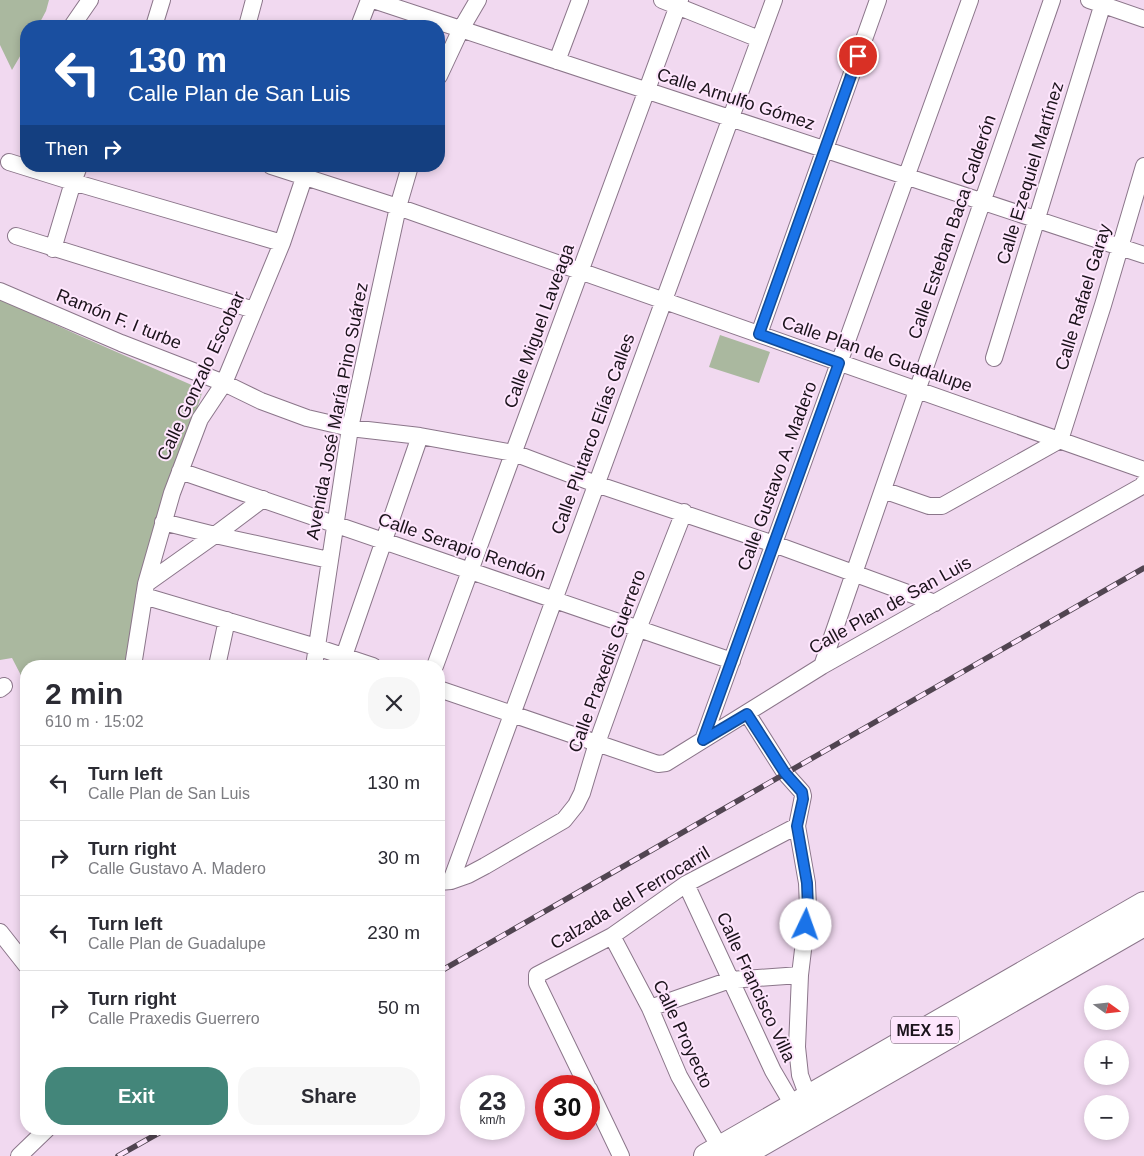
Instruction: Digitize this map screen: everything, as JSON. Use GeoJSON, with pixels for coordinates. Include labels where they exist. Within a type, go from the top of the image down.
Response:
{"type":"FeatureCollection","features":[{"type":"Feature","properties":{"kind":"highway","name":"MEX 15"},"geometry":{"type":"LineString","coordinates":[[722,1153],[801,1101],[1144,904]]}},
{"type":"Feature","properties":{"kind":"highway","name":"MEX 15"},"geometry":{"type":"LineString","coordinates":[[722,1153],[1144,924]]}},
{"type":"Feature","properties":{"kind":"street"},"geometry":{"type":"LineString","coordinates":[[76,20],[90,0]]}},
{"type":"Feature","properties":{"kind":"street"},"geometry":{"type":"LineString","coordinates":[[156,20],[162,0]]}},
{"type":"Feature","properties":{"kind":"street"},"geometry":{"type":"LineString","coordinates":[[249,20],[254,0]]}},
{"type":"Feature","properties":{"kind":"street"},"geometry":{"type":"LineString","coordinates":[[361,20],[369,0]]}},
{"type":"Feature","properties":{"kind":"street","name":"Calle Arnulfo Gómez"},"geometry":{"type":"LineString","coordinates":[[373,0],[434,20]]}},
{"type":"Feature","properties":{"kind":"street"},"geometry":{"type":"LineString","coordinates":[[445,63],[461,29],[478,0]]}},
{"type":"Feature","properties":{"kind":"street"},"geometry":{"type":"LineString","coordinates":[[557,61],[580,0]]}},
{"type":"Feature","properties":{"kind":"street","name":"Calle Plutarco Elías Calles"},"geometry":{"type":"LineString","coordinates":[[445,881],[512,714],[774,0]]}},
{"type":"Feature","properties":{"kind":"street"},"geometry":{"type":"LineString","coordinates":[[759,334],[878,0]]}},
{"type":"Feature","properties":{"kind":"street","name":"Calle Gustavo A. Madero"},"geometry":{"type":"LineString","coordinates":[[703,740],[970,0]]}},
{"type":"Feature","properties":{"kind":"street","name":"Calle Esteban Baca Calderón"},"geometry":{"type":"LineString","coordinates":[[822,666],[1052,0]]}},
{"type":"Feature","properties":{"kind":"street"},"geometry":{"type":"LineString","coordinates":[[673,2],[759,39]]}},
{"type":"Feature","properties":{"kind":"street","name":"Calle Miguel Laveaga"},"geometry":{"type":"LineString","coordinates":[[437,660],[646,91],[673,2]]}},
{"type":"Feature","properties":{"kind":"street"},"geometry":{"type":"LineString","coordinates":[[1099,2],[1144,19]]}},
{"type":"Feature","properties":{"kind":"street","name":"Calle Ezequiel Martínez"},"geometry":{"type":"LineString","coordinates":[[994,358],[1099,2]]}},
{"type":"Feature","properties":{"kind":"street","name":"Calle Arnulfo Gómez"},"geometry":{"type":"LineString","coordinates":[[445,24],[1144,255]]}},
{"type":"Feature","properties":{"kind":"street"},"geometry":{"type":"LineString","coordinates":[[9,162],[20,165]]}},
{"type":"Feature","properties":{"kind":"street","name":"Calle Rafael Garay"},"geometry":{"type":"LineString","coordinates":[[1060,440],[1144,166]]}},
{"type":"Feature","properties":{"kind":"street"},"geometry":{"type":"LineString","coordinates":[[41,172],[282,243]]}},
{"type":"Feature","properties":{"kind":"street"},"geometry":{"type":"LineString","coordinates":[[54,249],[77,172]]}},
{"type":"Feature","properties":{"kind":"street","name":"Calle Gonzalo Escobar"},"geometry":{"type":"LineString","coordinates":[[135,660],[145,590],[163,522],[180,471],[200,419],[224,383],[282,243],[306,172]]}},
{"type":"Feature","properties":{"kind":"street","name":"Calle Plan de Guadalupe"},"geometry":{"type":"LineString","coordinates":[[309,172],[398,207],[1144,470]]}},
{"type":"Feature","properties":{"kind":"street","name":"Avenida José María Pino Suárez"},"geometry":{"type":"LineString","coordinates":[[315,660],[350,428],[398,207],[408,172]]}},
{"type":"Feature","properties":{"kind":"street"},"geometry":{"type":"LineString","coordinates":[[16,236],[254,310]]}},
{"type":"Feature","properties":{"kind":"street","name":"Ramón F. I turbe"},"geometry":{"type":"LineString","coordinates":[[0,291],[121,344],[224,383],[261,401],[307,418],[350,428],[420,436],[514,453],[596,484],[684,512],[935,603]]}},
{"type":"Feature","properties":{"kind":"street"},"geometry":{"type":"LineString","coordinates":[[344,656],[420,436]]}},
{"type":"Feature","properties":{"kind":"street"},"geometry":{"type":"LineString","coordinates":[[883,490],[929,506],[942,506],[1060,440]]}},
{"type":"Feature","properties":{"kind":"street","name":"Calle Serapio Rendón"},"geometry":{"type":"LineString","coordinates":[[180,471],[732,661]]}},
{"type":"Feature","properties":{"kind":"street","name":"Calle Plan de San Luis"},"geometry":{"type":"LineString","coordinates":[[597,743],[658,764],[666,763],[822,666],[1142,486],[1144,483]]}},
{"type":"Feature","properties":{"kind":"street"},"geometry":{"type":"LineString","coordinates":[[145,590],[263,499]]}},
{"type":"Feature","properties":{"kind":"street","name":"Calle Praxedis Guerrero"},"geometry":{"type":"LineString","coordinates":[[445,881],[468,875],[485,866],[564,820],[576,805],[582,794],[597,743],[638,628],[684,512]]}},
{"type":"Feature","properties":{"kind":"street"},"geometry":{"type":"LineString","coordinates":[[163,522],[329,560]]}},
{"type":"Feature","properties":{"kind":"street"},"geometry":{"type":"LineString","coordinates":[[145,590],[227,620],[356,660]]}},
{"type":"Feature","properties":{"kind":"street"},"geometry":{"type":"LineString","coordinates":[[219,660],[227,620]]}},
{"type":"Feature","properties":{"kind":"street"},"geometry":{"type":"LineString","coordinates":[[445,691],[597,743]]}},
{"type":"Feature","properties":{"kind":"street"},"geometry":{"type":"LineString","coordinates":[[747,714],[785,773],[802,792],[803,799],[797,826],[807,883],[808,908],[800,975],[797,1061],[800,1075],[801,1101]]}},
{"type":"Feature","properties":{"kind":"street","name":"Calzada del Ferrocarril"},"geometry":{"type":"LineString","coordinates":[[582,1075],[537,983],[537,975],[612,936],[686,884],[797,826]]}},
{"type":"Feature","properties":{"kind":"street","name":"Calle Francisco Villa"},"geometry":{"type":"LineString","coordinates":[[686,884],[773,1071],[801,1101]]}},
{"type":"Feature","properties":{"kind":"street"},"geometry":{"type":"LineString","coordinates":[[0,932],[20,957]]}},
{"type":"Feature","properties":{"kind":"street","name":"Calle Proyecto"},"geometry":{"type":"LineString","coordinates":[[612,936],[650,1008],[678,1076],[722,1153]]}},
{"type":"Feature","properties":{"kind":"street"},"geometry":{"type":"LineString","coordinates":[[650,1008],[730,980],[800,975]]}},
{"type":"Feature","properties":{"kind":"street"},"geometry":{"type":"LineString","coordinates":[[600,1113],[621,1156]]}},
{"type":"Feature","properties":{"kind":"street"},"geometry":{"type":"LineString","coordinates":[[19,1156],[41,1135]]}},
{"type":"Feature","properties":{"kind":"green space"},"geometry":{"type":"Polygon","coordinates":[[[0,0],[49,0],[41,20],[20,20],[20,56],[12,70],[0,45],[0,0]]]}},
{"type":"Feature","properties":{"kind":"green space"},"geometry":{"type":"Polygon","coordinates":[[[0,299],[203,390],[150,555],[126,660],[20,660],[20,673],[12,658],[0,660],[0,299]]]}},
{"type":"Feature","properties":{"kind":"green space"},"geometry":{"type":"Polygon","coordinates":[[[720,335],[770,352],[759,383],[709,367],[720,335]]]}},
{"type":"Feature","properties":{"kind":"railway"},"geometry":{"type":"LineString","coordinates":[[445,969],[1144,568]]}},
{"type":"Feature","properties":{"kind":"railway"},"geometry":{"type":"LineString","coordinates":[[118,1156],[155,1135]]}},
{"type":"Feature","properties":{"kind":"route"},"geometry":{"type":"LineString","coordinates":[[806,925],[808,908],[807,883],[797,826],[803,799],[802,792],[785,773],[747,714],[703,740],[839,363],[759,334],[858,56]]}}]}
